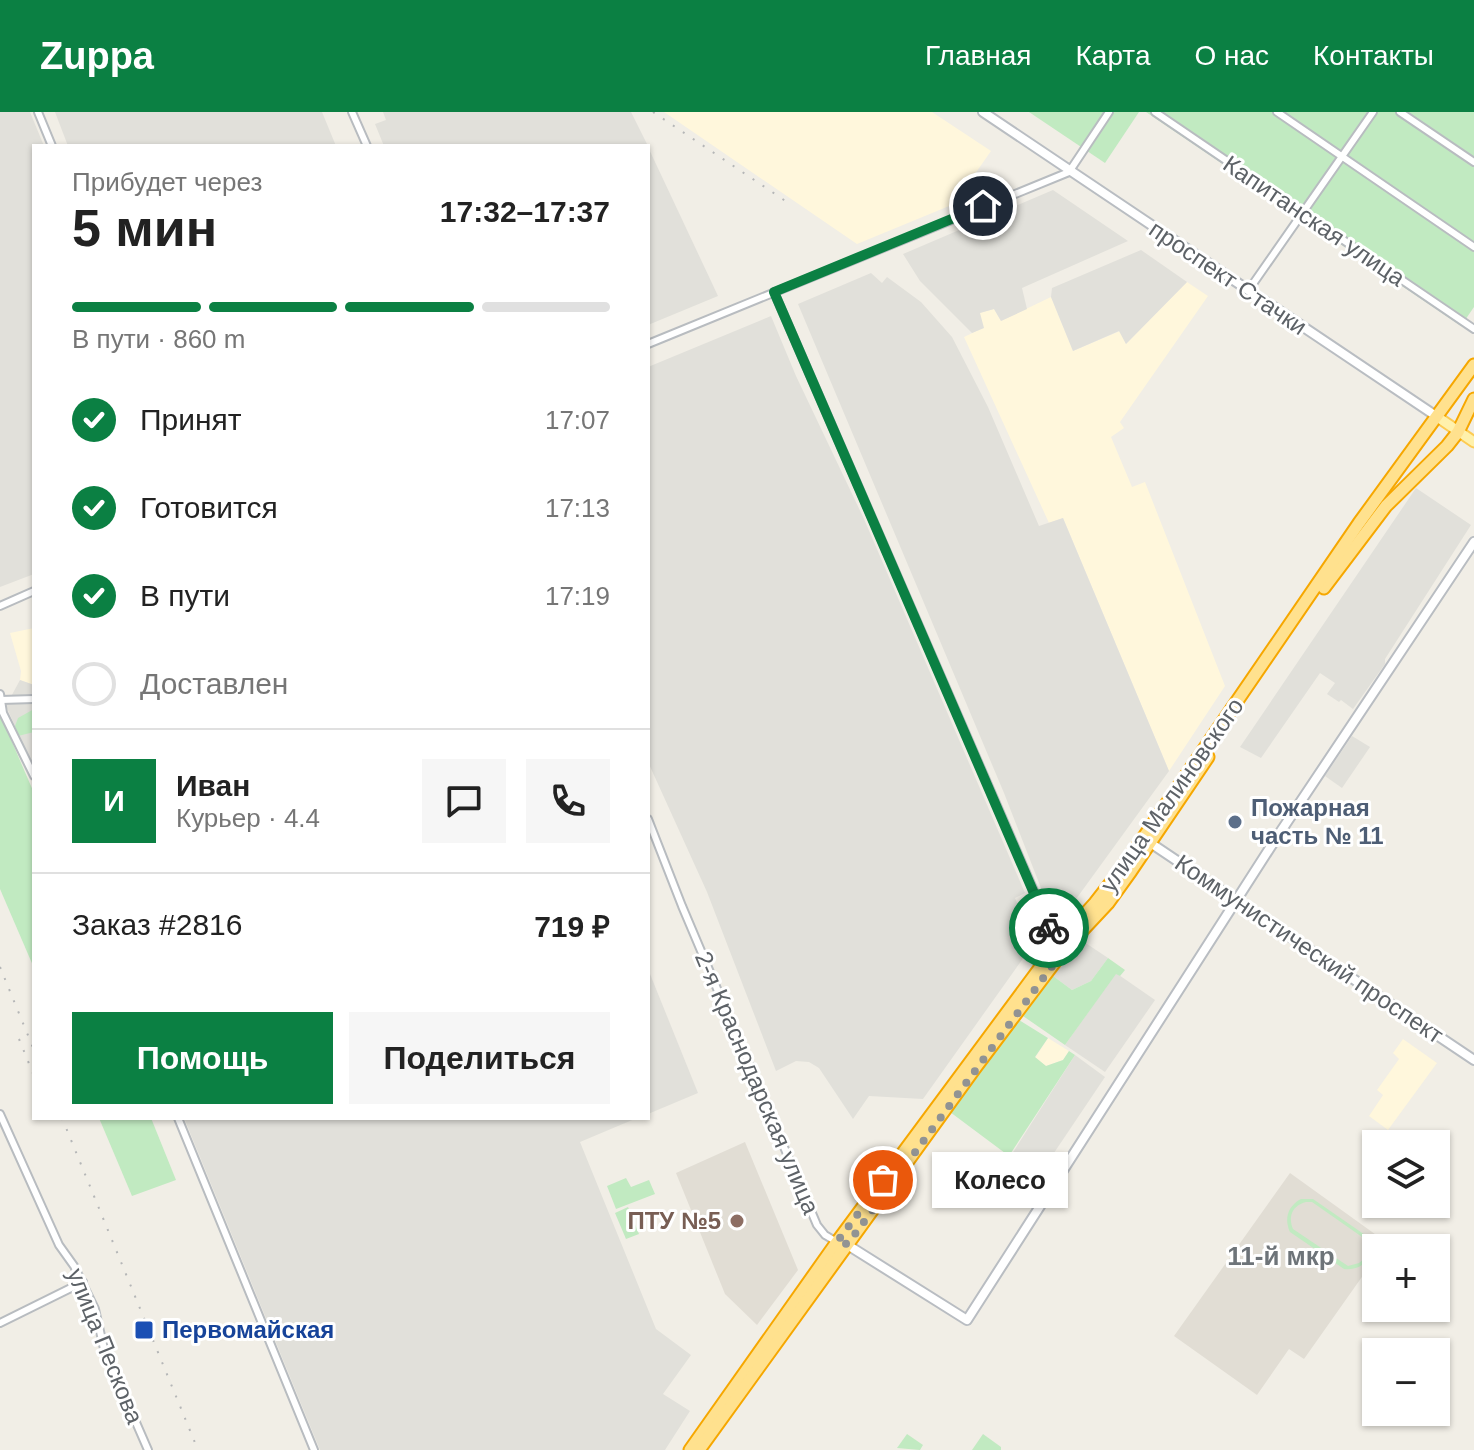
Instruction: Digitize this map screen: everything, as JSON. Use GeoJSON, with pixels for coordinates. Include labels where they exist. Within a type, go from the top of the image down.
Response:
{"type":"FeatureCollection","features":[{"type":"Feature","properties":{"kind":"highway","name":"улица Малиновского"},"geometry":{"type":"LineString","coordinates":[[690,1450],[1060,947],[1108,903],[1146,840],[1359,523],[1474,365]]}},
{"type":"Feature","properties":{"kind":"highway","name":"улица Малиновского"},"geometry":{"type":"LineString","coordinates":[[1146,840],[1367,528],[1405,484],[1447,446],[1458,432],[1474,399]]}},
{"type":"Feature","properties":{"kind":"highway","name":"улица Малиновского"},"geometry":{"type":"LineString","coordinates":[[699,1450],[842,1243]]}},
{"type":"Feature","properties":{"kind":"main road","name":"проспект Стачки"},"geometry":{"type":"LineString","coordinates":[[1436,416],[1474,442]]}},
{"type":"Feature","properties":{"kind":"street"},"geometry":{"type":"LineString","coordinates":[[38,112],[51,144]]}},
{"type":"Feature","properties":{"kind":"street"},"geometry":{"type":"LineString","coordinates":[[352,112],[366,144]]}},
{"type":"Feature","properties":{"kind":"street","name":"проспект Стачки"},"geometry":{"type":"LineString","coordinates":[[983,112],[1436,416]]}},
{"type":"Feature","properties":{"kind":"street"},"geometry":{"type":"LineString","coordinates":[[650,343],[1069,172],[1109,112]]}},
{"type":"Feature","properties":{"kind":"street","name":"Капитанская улица"},"geometry":{"type":"LineString","coordinates":[[1155,112],[1474,329]]}},
{"type":"Feature","properties":{"kind":"street"},"geometry":{"type":"LineString","coordinates":[[1277,112],[1474,247]]}},
{"type":"Feature","properties":{"kind":"street"},"geometry":{"type":"LineString","coordinates":[[1248,291],[1373,112]]}},
{"type":"Feature","properties":{"kind":"street"},"geometry":{"type":"LineString","coordinates":[[1400,112],[1474,162]]}},
{"type":"Feature","properties":{"kind":"street"},"geometry":{"type":"LineString","coordinates":[[774,292],[1060,947]]}},
{"type":"Feature","properties":{"kind":"street"},"geometry":{"type":"LineString","coordinates":[[1237,901],[1474,542]]}},
{"type":"Feature","properties":{"kind":"street"},"geometry":{"type":"LineString","coordinates":[[0,606],[32,592]]}},
{"type":"Feature","properties":{"kind":"street"},"geometry":{"type":"LineString","coordinates":[[32,699],[1,697],[3,713],[32,772]]}},
{"type":"Feature","properties":{"kind":"street","name":"2-я Краснодарская улица"},"geometry":{"type":"LineString","coordinates":[[650,824],[817,1225],[825,1235],[967,1320],[1237,901]]}},
{"type":"Feature","properties":{"kind":"street","name":"Коммунистический проспект"},"geometry":{"type":"LineString","coordinates":[[1146,840],[1474,1060]]}},
{"type":"Feature","properties":{"kind":"street","name":"улица Пескова"},"geometry":{"type":"LineString","coordinates":[[0,1114],[59,1245],[83,1282],[95,1309],[104,1349],[148,1450]]}},
{"type":"Feature","properties":{"kind":"street"},"geometry":{"type":"LineString","coordinates":[[179,1120],[314,1450]]}},
{"type":"Feature","properties":{"kind":"street"},"geometry":{"type":"LineString","coordinates":[[0,1323],[83,1282]]}},
{"type":"Feature","properties":{"kind":"shaded area"},"geometry":{"type":"Polygon","coordinates":[[[0,112],[30,112],[43,144],[32,144],[32,575],[0,587],[0,112]]]}},
{"type":"Feature","properties":{"kind":"shaded area"},"geometry":{"type":"Polygon","coordinates":[[[55,112],[322,112],[335,144],[67,144],[55,112]]]}},
{"type":"Feature","properties":{"kind":"shaded area"},"geometry":{"type":"Polygon","coordinates":[[[383,112],[631,112],[647,144],[383,144],[375,124],[386,120],[383,112]]]}},
{"type":"Feature","properties":{"kind":"shaded area"},"geometry":{"type":"Polygon","coordinates":[[[664,112],[932,112],[991,151],[954,204],[857,244],[664,112]]]}},
{"type":"Feature","properties":{"kind":"shaded area"},"geometry":{"type":"Polygon","coordinates":[[[650,151],[718,296],[650,324],[650,151]]]}},
{"type":"Feature","properties":{"kind":"shaded area"},"geometry":{"type":"Polygon","coordinates":[[[1053,190],[1128,241],[1022,288],[1027,309],[1001,321],[994,309],[980,313],[984,328],[972,333],[920,281],[903,254],[1053,190]]]}},
{"type":"Feature","properties":{"kind":"shaded area"},"geometry":{"type":"Polygon","coordinates":[[[1141,250],[1187,282],[1126,344],[1119,331],[1073,351],[1051,297],[1052,288],[1141,250]]]}},
{"type":"Feature","properties":{"kind":"shaded area"},"geometry":{"type":"Polygon","coordinates":[[[871,273],[882,283],[887,277],[921,302],[952,337],[988,407],[1039,526],[1063,518],[1169,771],[1063,917],[1048,906],[1004,793],[798,304],[871,273]]]}},
{"type":"Feature","properties":{"kind":"shaded area"},"geometry":{"type":"Polygon","coordinates":[[[1187,282],[1208,296],[1120,422],[1124,428],[1111,437],[1132,487],[1145,482],[1225,686],[1169,771],[1063,518],[1049,523],[964,337],[983,328],[979,313],[994,309],[1001,321],[1051,297],[1073,351],[1120,331],[1126,344],[1187,282]]]}},
{"type":"Feature","properties":{"kind":"shaded area"},"geometry":{"type":"Polygon","coordinates":[[[771,316],[864,519],[1025,893],[1015,898],[1034,943],[923,1099],[869,1096],[853,1119],[819,1068],[809,1062],[796,1061],[776,1071],[707,892],[650,766],[650,366],[771,316]]]}},
{"type":"Feature","properties":{"kind":"shaded area"},"geometry":{"type":"Polygon","coordinates":[[[1416,488],[1471,525],[1385,659],[1385,664],[1353,709],[1327,694],[1335,683],[1320,673],[1261,758],[1240,747],[1416,488]]]}},
{"type":"Feature","properties":{"kind":"shaded area"},"geometry":{"type":"Polygon","coordinates":[[[32,628],[32,684],[20,680],[21,671],[10,633],[32,628]]]}},
{"type":"Feature","properties":{"kind":"shaded area"},"geometry":{"type":"Polygon","coordinates":[[[20,680],[32,684],[32,764],[6,706],[20,680]]]}},
{"type":"Feature","properties":{"kind":"shaded area"},"geometry":{"type":"Polygon","coordinates":[[[1352,736],[1370,747],[1342,788],[1325,776],[1352,736]]]}},
{"type":"Feature","properties":{"kind":"shaded area"},"geometry":{"type":"Polygon","coordinates":[[[1081,940],[1108,958],[1091,981],[1072,990],[1053,976],[1081,940]]]}},
{"type":"Feature","properties":{"kind":"shaded area"},"geometry":{"type":"Polygon","coordinates":[[[1116,973],[1155,1000],[1105,1072],[1065,1045],[1116,973]]]}},
{"type":"Feature","properties":{"kind":"shaded area"},"geometry":{"type":"Polygon","coordinates":[[[650,974],[698,1093],[650,1113],[650,974]]]}},
{"type":"Feature","properties":{"kind":"shaded area"},"geometry":{"type":"Polygon","coordinates":[[[1048,1038],[1069,1051],[1063,1060],[1046,1066],[1035,1058],[1048,1038]]]}},
{"type":"Feature","properties":{"kind":"shaded area"},"geometry":{"type":"Polygon","coordinates":[[[1403,1039],[1437,1063],[1388,1130],[1369,1116],[1383,1095],[1377,1090],[1399,1059],[1393,1053],[1403,1039]]]}},
{"type":"Feature","properties":{"kind":"shaded area"},"geometry":{"type":"Polygon","coordinates":[[[1075,1055],[1105,1077],[1023,1199],[996,1179],[1075,1055]]]}},
{"type":"Feature","properties":{"kind":"shaded area"},"geometry":{"type":"Polygon","coordinates":[[[185,1120],[632,1120],[580,1142],[656,1329],[691,1355],[663,1394],[690,1411],[665,1450],[320,1450],[185,1120]]]}},
{"type":"Feature","properties":{"kind":"shaded area","name":"ПТУ №5"},"geometry":{"type":"Polygon","coordinates":[[[745,1142],[798,1270],[757,1325],[725,1294],[676,1173],[745,1142]]]}},
{"type":"Feature","properties":{"kind":"shaded area"},"geometry":{"type":"Polygon","coordinates":[[[1290,1173],[1375,1234],[1362,1234],[1362,1277],[1304,1359],[1289,1349],[1257,1395],[1174,1336],[1290,1173]]]}},
{"type":"Feature","properties":{"kind":"green space"},"geometry":{"type":"Polygon","coordinates":[[[1029,112],[1139,112],[1105,163],[1029,112]]]}},
{"type":"Feature","properties":{"kind":"green space"},"geometry":{"type":"Polygon","coordinates":[[[1146,112],[1474,112],[1474,307],[1461,326],[1146,112]]]}},
{"type":"Feature","properties":{"kind":"green space"},"geometry":{"type":"Polygon","coordinates":[[[32,710],[32,732],[18,736],[15,726],[18,718],[32,710]]]}},
{"type":"Feature","properties":{"kind":"green space"},"geometry":{"type":"Polygon","coordinates":[[[0,714],[32,788],[32,963],[0,889],[0,714]]]}},
{"type":"Feature","properties":{"kind":"green space"},"geometry":{"type":"Polygon","coordinates":[[[1108,958],[1125,970],[1120,976],[1116,974],[1065,1045],[1023,1016],[1053,976],[1072,990],[1091,981],[1108,958]]]}},
{"type":"Feature","properties":{"kind":"green space"},"geometry":{"type":"Polygon","coordinates":[[[1019,1020],[1048,1038],[1035,1057],[1046,1066],[1063,1060],[1069,1051],[1075,1055],[1009,1156],[950,1112],[1019,1020]]]}},
{"type":"Feature","properties":{"kind":"green space"},"geometry":{"type":"Polygon","coordinates":[[[100,1120],[152,1120],[176,1180],[132,1196],[100,1120]]]}},
{"type":"Feature","properties":{"kind":"green space"},"geometry":{"type":"Polygon","coordinates":[[[626,1178],[631,1187],[649,1180],[655,1194],[616,1209],[607,1186],[626,1178]]]}},
{"type":"Feature","properties":{"kind":"green space"},"geometry":{"type":"Polygon","coordinates":[[[1301,1199],[1313,1199],[1364,1234],[1362,1237],[1312,1202],[1301,1204],[1291,1216],[1293,1229],[1348,1266],[1362,1260],[1362,1265],[1344,1269],[1290,1232],[1287,1217],[1290,1209],[1301,1199]]]}},
{"type":"Feature","properties":{"kind":"green space"},"geometry":{"type":"Polygon","coordinates":[[[628,1207],[639,1234],[626,1239],[615,1213],[628,1207]]]}},
{"type":"Feature","properties":{"kind":"green space"},"geometry":{"type":"Polygon","coordinates":[[[907,1434],[923,1445],[920,1450],[897,1448],[907,1434]]]}},
{"type":"Feature","properties":{"kind":"green space"},"geometry":{"type":"Polygon","coordinates":[[[983,1434],[1001,1447],[1001,1450],[972,1450],[983,1434]]]}},
{"type":"Feature","properties":{"kind":"railway"},"geometry":{"type":"LineString","coordinates":[[653,112],[790,204]]}},
{"type":"Feature","properties":{"kind":"railway"},"geometry":{"type":"LineString","coordinates":[[0,967],[32,1045]]}},
{"type":"Feature","properties":{"kind":"railway"},"geometry":{"type":"LineString","coordinates":[[19,1039],[32,1071]]}},
{"type":"Feature","properties":{"kind":"railway"},"geometry":{"type":"LineString","coordinates":[[63,1120],[198,1450]]}},
{"type":"Feature","properties":{"kind":"way so far"},"geometry":{"type":"LineString","coordinates":[[883,1180],[837,1242],[847,1244],[855,1234],[1064,950],[1057,945],[1049,928]]}},
{"type":"Feature","properties":{"kind":"place","name":"Пожарная часть № 11"},"geometry":{"type":"Point","coordinates":[1235,822]}},
{"type":"Feature","properties":{"kind":"place","name":"Колесо"},"geometry":{"type":"Point","coordinates":[883,1180]}},
{"type":"Feature","properties":{"kind":"place","name":"ПТУ №5"},"geometry":{"type":"Point","coordinates":[737,1221]}},
{"type":"Feature","properties":{"kind":"place","name":"Первомайская"},"geometry":{"type":"Point","coordinates":[144,1330]}},
{"type":"Feature","properties":{"kind":"district","name":"11-й мкр"},"geometry":{"type":"Point","coordinates":[1281,1256]}},
{"type":"Feature","properties":{"kind":"route"},"geometry":{"type":"LineString","coordinates":[[983,206],[774,292],[831,417],[1049,928]]}}]}
